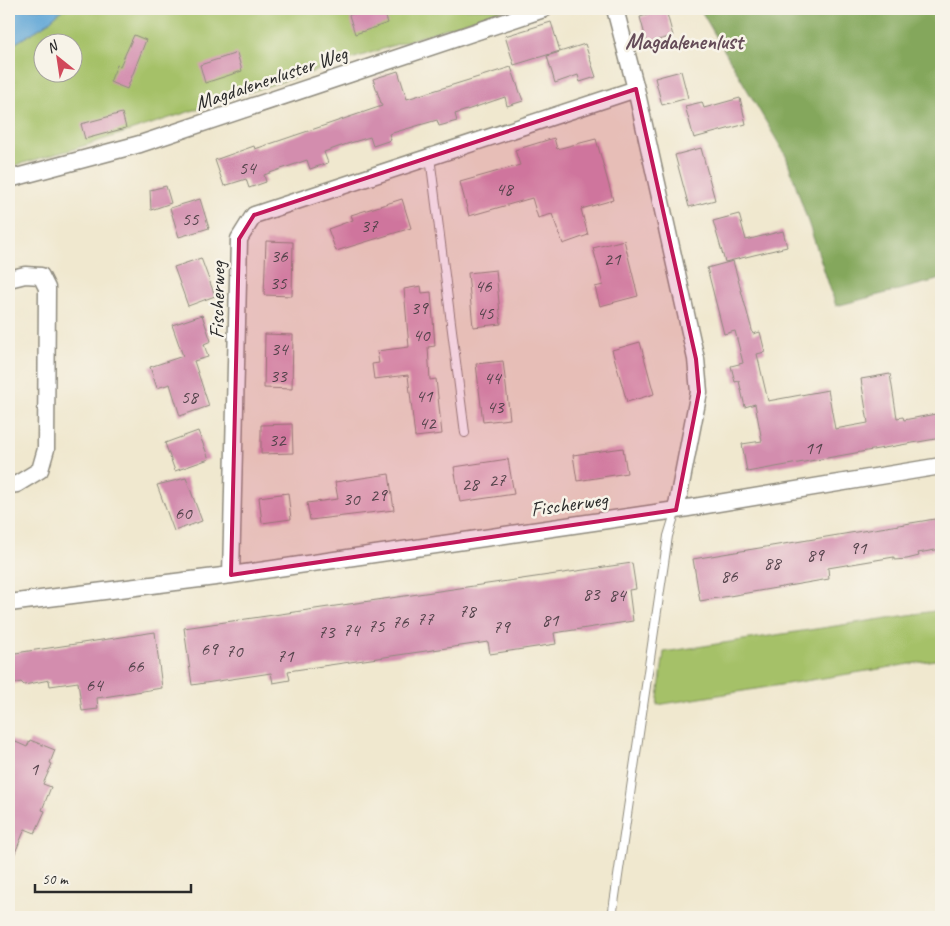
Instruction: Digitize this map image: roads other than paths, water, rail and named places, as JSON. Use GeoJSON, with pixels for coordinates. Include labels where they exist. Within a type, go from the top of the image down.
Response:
{"type":"FeatureCollection","features":[{"type":"Feature","properties":{"kind":"street","name":"Magdalenenluster Weg"},"geometry":{"type":"LineString","coordinates":[[9,180],[140,144],[544,9]]}},
{"type":"Feature","properties":{"kind":"street"},"geometry":{"type":"LineString","coordinates":[[615,9],[636,89],[696,359],[699,392],[676,510]]}},
{"type":"Feature","properties":{"kind":"street","name":"Fischerweg"},"geometry":{"type":"LineString","coordinates":[[232,575],[239,238],[254,214],[636,89]]}},
{"type":"Feature","properties":{"kind":"street"},"geometry":{"type":"LineString","coordinates":[[9,279],[25,275],[41,276],[47,288],[47,335],[46,448],[40,470],[16,484],[9,485]]}},
{"type":"Feature","properties":{"kind":"street","name":"Fischerweg"},"geometry":{"type":"LineString","coordinates":[[9,603],[232,575],[676,510],[941,466]]}},
{"type":"Feature","properties":{"kind":"lane"},"geometry":{"type":"LineString","coordinates":[[430,157],[465,433]]}},
{"type":"Feature","properties":{"kind":"lane"},"geometry":{"type":"LineString","coordinates":[[612,917],[668,536],[676,510]]}},
{"type":"Feature","properties":{"kind":"water"},"geometry":{"type":"Polygon","coordinates":[[[19,9],[63,9],[45,25],[9,47],[9,15],[19,9]]]}},
{"type":"Feature","properties":{"kind":"district","name":"Magdalenenlust"},"geometry":{"type":"Point","coordinates":[684,41]}}]}
